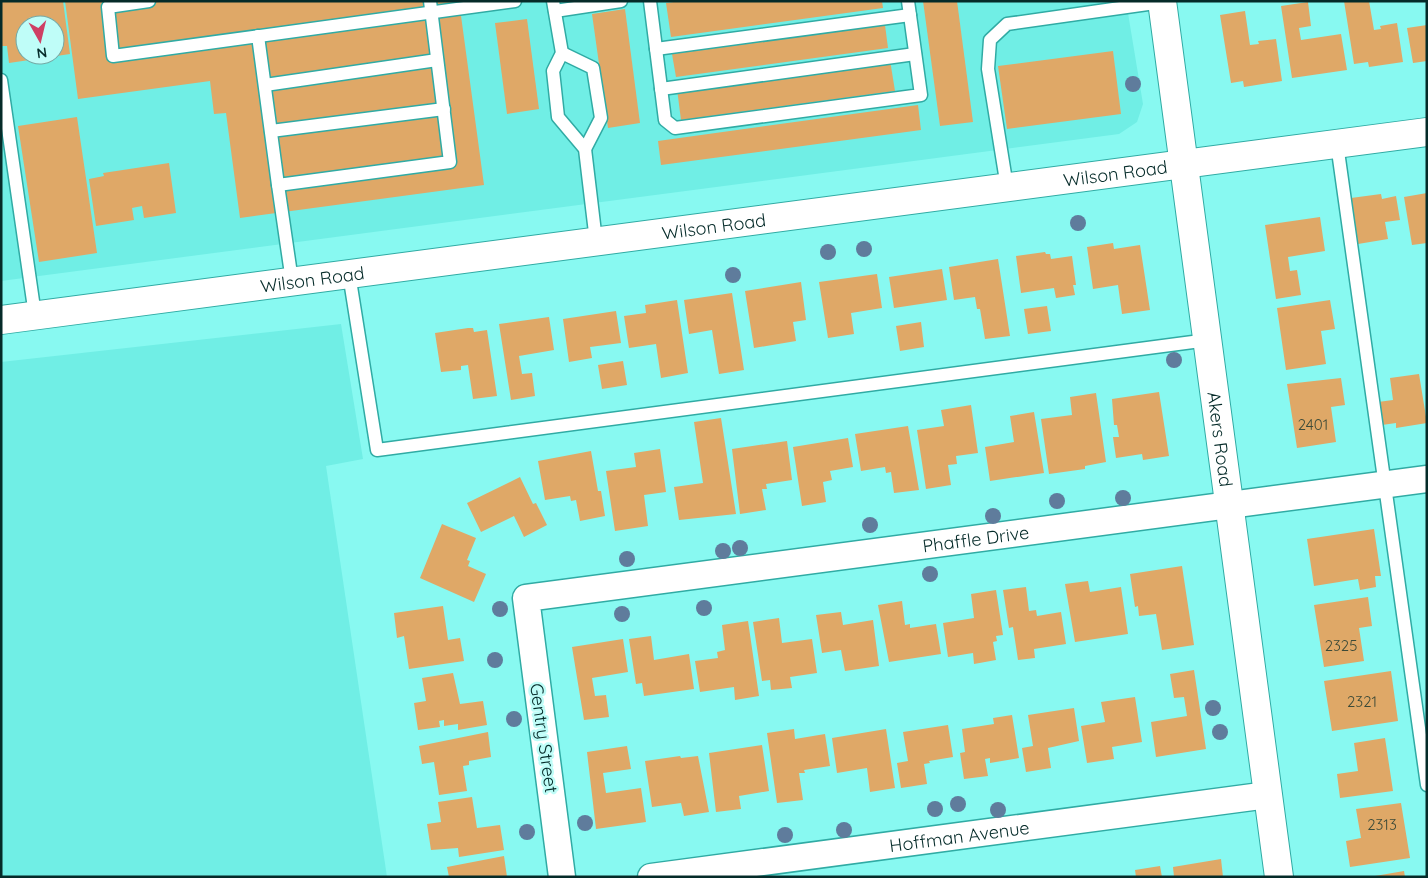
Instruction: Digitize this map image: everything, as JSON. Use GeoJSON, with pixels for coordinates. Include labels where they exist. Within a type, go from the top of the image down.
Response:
{"type":"FeatureCollection","features":[{"type":"Feature","properties":{"kind":"street","name":"Akers Road"},"geometry":{"type":"LineString","coordinates":[[1162,1],[1279,877]]}},
{"type":"Feature","properties":{"kind":"street","name":"Wilson Road"},"geometry":{"type":"LineString","coordinates":[[1,320],[1427,132]]}},
{"type":"Feature","properties":{"kind":"street","name":"Phaffle Drive"},"geometry":{"type":"LineString","coordinates":[[526,598],[1427,479]]}},
{"type":"Feature","properties":{"kind":"street","name":"Gentry Street"},"geometry":{"type":"LineString","coordinates":[[526,598],[562,877]]}},
{"type":"Feature","properties":{"kind":"street","name":"Hoffman Avenue"},"geometry":{"type":"LineString","coordinates":[[651,877],[1268,795]]}},
{"type":"Feature","properties":{"kind":"lane"},"geometry":{"type":"LineString","coordinates":[[149,1],[108,7],[113,56],[258,36],[430,7],[515,1]]}},
{"type":"Feature","properties":{"kind":"lane"},"geometry":{"type":"LineString","coordinates":[[596,241],[584,149],[558,117],[553,71],[562,53],[554,6],[621,1]]}},
{"type":"Feature","properties":{"kind":"lane"},"geometry":{"type":"LineString","coordinates":[[650,1],[666,120],[675,128],[921,95],[908,1]]}},
{"type":"Feature","properties":{"kind":"lane"},"geometry":{"type":"LineString","coordinates":[[1007,187],[988,69],[990,40],[1007,24],[1162,1]]}},
{"type":"Feature","properties":{"kind":"lane"},"geometry":{"type":"LineString","coordinates":[[278,184],[450,162],[430,7]]}},
{"type":"Feature","properties":{"kind":"lane"},"geometry":{"type":"LineString","coordinates":[[656,49],[910,15]]}},
{"type":"Feature","properties":{"kind":"lane"},"geometry":{"type":"LineString","coordinates":[[258,36],[292,281]]}},
{"type":"Feature","properties":{"kind":"lane"},"geometry":{"type":"LineString","coordinates":[[562,53],[593,68],[601,118],[584,149]]}},
{"type":"Feature","properties":{"kind":"lane"},"geometry":{"type":"LineString","coordinates":[[661,89],[915,54]]}},
{"type":"Feature","properties":{"kind":"lane"},"geometry":{"type":"LineString","coordinates":[[265,85],[437,60]]}},
{"type":"Feature","properties":{"kind":"lane"},"geometry":{"type":"LineString","coordinates":[[1,80],[36,315]]}},
{"type":"Feature","properties":{"kind":"lane"},"geometry":{"type":"LineString","coordinates":[[271,131],[444,109]]}},
{"type":"Feature","properties":{"kind":"lane"},"geometry":{"type":"LineString","coordinates":[[1337,144],[1427,785]]}},
{"type":"Feature","properties":{"kind":"lane"},"geometry":{"type":"LineString","coordinates":[[349,274],[377,450],[1208,340]]}},
{"type":"Feature","properties":{"kind":"shaded area"},"geometry":{"type":"Polygon","coordinates":[[[1,1],[1126,1],[1143,104],[1137,122],[1119,134],[1,281],[1,1]]]}},
{"type":"Feature","properties":{"kind":"shaded area"},"geometry":{"type":"Polygon","coordinates":[[[341,324],[363,459],[326,466],[387,877],[1,877],[1,362],[341,324]]]}},
{"type":"Feature","properties":{"kind":"building"},"geometry":{"type":"Polygon","coordinates":[[[1,1],[63,1],[65,15],[15,15],[15,62],[9,63],[7,46],[1,46],[1,1]]]}},
{"type":"Feature","properties":{"kind":"building"},"geometry":{"type":"Polygon","coordinates":[[[65,1],[459,1],[484,185],[240,218],[226,113],[214,114],[210,81],[78,99],[65,1]]]}},
{"type":"Feature","properties":{"kind":"building"},"geometry":{"type":"Polygon","coordinates":[[[681,1],[882,1],[883,8],[671,37],[666,3],[681,1]]]}},
{"type":"Feature","properties":{"kind":"building"},"geometry":{"type":"Polygon","coordinates":[[[923,1],[957,1],[973,122],[940,126],[923,1]]]}},
{"type":"Feature","properties":{"kind":"building"},"geometry":{"type":"Polygon","coordinates":[[[1344,1],[1369,1],[1374,30],[1381,29],[1380,26],[1397,23],[1403,62],[1369,67],[1368,62],[1354,64],[1344,1]]]}},
{"type":"Feature","properties":{"kind":"building"},"geometry":{"type":"Polygon","coordinates":[[[1308,2],[1311,26],[1299,28],[1301,40],[1341,34],[1347,70],[1292,78],[1281,6],[1308,2]]]}},
{"type":"Feature","properties":{"kind":"building"},"geometry":{"type":"Polygon","coordinates":[[[625,9],[640,123],[608,128],[592,14],[625,9]]]}},
{"type":"Feature","properties":{"kind":"building"},"geometry":{"type":"Polygon","coordinates":[[[1245,11],[1250,45],[1259,44],[1258,41],[1276,39],[1282,81],[1244,87],[1243,81],[1231,83],[1220,15],[1245,11]]]}},
{"type":"Feature","properties":{"kind":"building"},"geometry":{"type":"Polygon","coordinates":[[[65,16],[70,54],[65,55],[65,16]]]}},
{"type":"Feature","properties":{"kind":"building"},"geometry":{"type":"Polygon","coordinates":[[[527,19],[539,109],[507,114],[495,23],[527,19]]]}},
{"type":"Feature","properties":{"kind":"building"},"geometry":{"type":"Polygon","coordinates":[[[885,25],[888,48],[676,77],[672,54],[885,25]]]}},
{"type":"Feature","properties":{"kind":"building"},"geometry":{"type":"Polygon","coordinates":[[[1427,25],[1427,61],[1413,63],[1407,28],[1427,25]]]}},
{"type":"Feature","properties":{"kind":"building"},"geometry":{"type":"Polygon","coordinates":[[[1113,51],[1121,114],[1007,129],[998,66],[1113,51]]]}},
{"type":"Feature","properties":{"kind":"building"},"geometry":{"type":"Polygon","coordinates":[[[890,60],[895,91],[681,120],[677,89],[890,60]]]}},
{"type":"Feature","properties":{"kind":"building"},"geometry":{"type":"Polygon","coordinates":[[[918,105],[921,130],[661,165],[658,141],[918,105]]]}},
{"type":"Feature","properties":{"kind":"building"},"geometry":{"type":"Polygon","coordinates":[[[77,117],[97,253],[39,262],[18,126],[77,117]]]}},
{"type":"Feature","properties":{"kind":"building"},"geometry":{"type":"Polygon","coordinates":[[[169,163],[176,213],[144,218],[142,206],[132,208],[134,220],[96,226],[89,179],[104,176],[103,173],[169,163]]]}},
{"type":"Feature","properties":{"kind":"building"},"geometry":{"type":"Polygon","coordinates":[[[1427,193],[1427,243],[1412,245],[1404,197],[1427,193]]]}},
{"type":"Feature","properties":{"kind":"building"},"geometry":{"type":"Polygon","coordinates":[[[1381,194],[1382,199],[1396,196],[1400,220],[1385,222],[1388,239],[1358,244],[1351,198],[1381,194]]]}},
{"type":"Feature","properties":{"kind":"building"},"geometry":{"type":"Polygon","coordinates":[[[1320,217],[1325,251],[1288,257],[1290,271],[1297,270],[1301,295],[1276,299],[1265,225],[1320,217]]]}},
{"type":"Feature","properties":{"kind":"building"},"geometry":{"type":"Polygon","coordinates":[[[1113,243],[1114,249],[1140,245],[1150,310],[1122,314],[1118,285],[1093,289],[1087,247],[1113,243]]]}},
{"type":"Feature","properties":{"kind":"building"},"geometry":{"type":"Polygon","coordinates":[[[1045,252],[1050,254],[1051,259],[1072,256],[1076,285],[1073,285],[1075,295],[1056,298],[1054,288],[1021,293],[1016,256],[1045,252]]]}},
{"type":"Feature","properties":{"kind":"building"},"geometry":{"type":"Polygon","coordinates":[[[998,259],[1010,336],[985,339],[980,309],[977,309],[975,297],[954,300],[949,267],[998,259]]]}},
{"type":"Feature","properties":{"kind":"building"},"geometry":{"type":"Polygon","coordinates":[[[942,269],[947,300],[894,308],[889,277],[942,269]]]}},
{"type":"Feature","properties":{"kind":"building"},"geometry":{"type":"Polygon","coordinates":[[[877,274],[882,308],[851,313],[854,334],[828,338],[819,282],[877,274]]]}},
{"type":"Feature","properties":{"kind":"building"},"geometry":{"type":"Polygon","coordinates":[[[801,282],[806,320],[793,322],[796,341],[754,348],[745,291],[801,282]]]}},
{"type":"Feature","properties":{"kind":"building"},"geometry":{"type":"Polygon","coordinates":[[[732,293],[744,370],[719,374],[712,330],[689,334],[684,300],[732,293]]]}},
{"type":"Feature","properties":{"kind":"building"},"geometry":{"type":"Polygon","coordinates":[[[677,300],[688,373],[661,378],[656,344],[629,348],[624,316],[646,313],[645,305],[677,300]]]}},
{"type":"Feature","properties":{"kind":"building"},"geometry":{"type":"Polygon","coordinates":[[[1330,300],[1335,329],[1321,331],[1326,364],[1286,370],[1277,308],[1330,300]]]}},
{"type":"Feature","properties":{"kind":"building"},"geometry":{"type":"Polygon","coordinates":[[[1047,306],[1051,331],[1028,334],[1024,309],[1047,306]]]}},
{"type":"Feature","properties":{"kind":"building"},"geometry":{"type":"Polygon","coordinates":[[[616,311],[621,343],[590,347],[592,358],[569,362],[563,319],[616,311]]]}},
{"type":"Feature","properties":{"kind":"building"},"geometry":{"type":"Polygon","coordinates":[[[549,317],[554,350],[519,356],[522,374],[532,373],[535,396],[511,400],[499,324],[549,317]]]}},
{"type":"Feature","properties":{"kind":"building"},"geometry":{"type":"Polygon","coordinates":[[[921,322],[924,347],[900,351],[896,326],[921,322]]]}},
{"type":"Feature","properties":{"kind":"building"},"geometry":{"type":"Polygon","coordinates":[[[473,328],[474,332],[487,330],[497,396],[473,399],[468,365],[461,366],[461,370],[441,372],[435,333],[473,328]]]}},
{"type":"Feature","properties":{"kind":"building"},"geometry":{"type":"Polygon","coordinates":[[[623,361],[627,385],[602,389],[598,365],[623,361]]]}},
{"type":"Feature","properties":{"kind":"building"},"geometry":{"type":"Polygon","coordinates":[[[1419,374],[1427,423],[1396,428],[1396,423],[1382,425],[1378,402],[1393,400],[1390,378],[1419,374]]]}},
{"type":"Feature","properties":{"kind":"building"},"geometry":{"type":"Polygon","coordinates":[[[1341,378],[1345,405],[1331,407],[1336,442],[1297,448],[1287,384],[1341,378]]]}},
{"type":"Feature","properties":{"kind":"building"},"geometry":{"type":"Polygon","coordinates":[[[1159,392],[1169,456],[1143,460],[1142,454],[1116,458],[1113,437],[1119,437],[1117,425],[1114,425],[1112,399],[1159,392]]]}},
{"type":"Feature","properties":{"kind":"building"},"geometry":{"type":"Polygon","coordinates":[[[1096,393],[1106,462],[1085,466],[1085,469],[1049,474],[1041,419],[1072,415],[1070,397],[1096,393]]]}},
{"type":"Feature","properties":{"kind":"building"},"geometry":{"type":"Polygon","coordinates":[[[971,405],[978,453],[956,456],[957,464],[948,465],[951,485],[926,489],[917,430],[944,426],[941,410],[971,405]]]}},
{"type":"Feature","properties":{"kind":"building"},"geometry":{"type":"Polygon","coordinates":[[[1034,412],[1044,473],[990,481],[985,447],[1014,442],[1010,416],[1034,412]]]}},
{"type":"Feature","properties":{"kind":"building"},"geometry":{"type":"Polygon","coordinates":[[[721,418],[736,514],[679,520],[674,487],[703,483],[694,422],[721,418]]]}},
{"type":"Feature","properties":{"kind":"building"},"geometry":{"type":"Polygon","coordinates":[[[908,426],[919,490],[894,493],[891,472],[886,473],[885,467],[861,471],[855,434],[908,426]]]}},
{"type":"Feature","properties":{"kind":"building"},"geometry":{"type":"Polygon","coordinates":[[[848,438],[853,467],[830,471],[832,480],[823,482],[826,502],[802,506],[793,447],[848,438]]]}},
{"type":"Feature","properties":{"kind":"building"},"geometry":{"type":"Polygon","coordinates":[[[787,441],[792,480],[766,484],[767,489],[762,489],[766,510],[740,514],[732,449],[787,441]]]}},
{"type":"Feature","properties":{"kind":"building"},"geometry":{"type":"Polygon","coordinates":[[[660,449],[666,492],[644,495],[648,526],[615,531],[606,471],[636,467],[634,453],[660,449]]]}},
{"type":"Feature","properties":{"kind":"building"},"geometry":{"type":"Polygon","coordinates":[[[591,451],[598,491],[601,491],[605,516],[580,521],[576,500],[571,501],[570,496],[545,500],[538,461],[591,451]]]}},
{"type":"Feature","properties":{"kind":"building"},"geometry":{"type":"Polygon","coordinates":[[[520,477],[533,504],[536,503],[547,525],[524,537],[514,516],[481,532],[467,503],[520,477]]]}},
{"type":"Feature","properties":{"kind":"building"},"geometry":{"type":"Polygon","coordinates":[[[442,524],[476,538],[467,560],[470,561],[468,566],[486,574],[474,602],[420,578],[442,524]]]}},
{"type":"Feature","properties":{"kind":"building"},"geometry":{"type":"Polygon","coordinates":[[[1374,529],[1381,576],[1375,576],[1376,587],[1360,590],[1358,579],[1314,586],[1307,539],[1374,529]]]}},
{"type":"Feature","properties":{"kind":"building"},"geometry":{"type":"Polygon","coordinates":[[[1182,566],[1194,645],[1162,650],[1156,614],[1139,616],[1138,606],[1135,607],[1130,574],[1182,566]]]}},
{"type":"Feature","properties":{"kind":"building"},"geometry":{"type":"Polygon","coordinates":[[[1088,581],[1090,592],[1121,587],[1128,634],[1075,642],[1065,584],[1088,581]]]}},
{"type":"Feature","properties":{"kind":"building"},"geometry":{"type":"Polygon","coordinates":[[[1026,587],[1029,611],[1036,610],[1037,616],[1061,612],[1066,644],[1034,649],[1035,658],[1018,660],[1013,627],[1009,628],[1003,590],[1026,587]]]}},
{"type":"Feature","properties":{"kind":"building"},"geometry":{"type":"Polygon","coordinates":[[[996,590],[1003,635],[996,636],[997,641],[993,642],[996,660],[974,664],[973,653],[948,657],[943,623],[974,618],[971,594],[996,590]]]}},
{"type":"Feature","properties":{"kind":"building"},"geometry":{"type":"Polygon","coordinates":[[[1368,597],[1372,626],[1359,628],[1364,661],[1324,667],[1314,605],[1368,597]]]}},
{"type":"Feature","properties":{"kind":"building"},"geometry":{"type":"Polygon","coordinates":[[[902,601],[905,625],[910,624],[910,628],[936,624],[941,654],[889,662],[878,605],[902,601]]]}},
{"type":"Feature","properties":{"kind":"building"},"geometry":{"type":"Polygon","coordinates":[[[443,606],[448,640],[460,638],[464,661],[409,669],[404,636],[397,638],[394,613],[443,606]]]}},
{"type":"Feature","properties":{"kind":"building"},"geometry":{"type":"Polygon","coordinates":[[[841,612],[843,625],[873,620],[879,666],[845,671],[841,650],[822,653],[816,615],[841,612]]]}},
{"type":"Feature","properties":{"kind":"building"},"geometry":{"type":"Polygon","coordinates":[[[779,618],[782,643],[812,639],[817,673],[790,677],[792,688],[771,690],[770,680],[762,681],[753,622],[779,618]]]}},
{"type":"Feature","properties":{"kind":"building"},"geometry":{"type":"Polygon","coordinates":[[[748,621],[759,696],[735,700],[734,687],[700,692],[695,661],[718,658],[717,652],[725,650],[722,625],[748,621]]]}},
{"type":"Feature","properties":{"kind":"building"},"geometry":{"type":"Polygon","coordinates":[[[651,636],[654,660],[689,654],[694,689],[644,696],[642,683],[636,684],[629,639],[651,636]]]}},
{"type":"Feature","properties":{"kind":"building"},"geometry":{"type":"Polygon","coordinates":[[[623,639],[628,672],[592,678],[595,696],[606,695],[609,717],[584,720],[572,647],[623,639]]]}},
{"type":"Feature","properties":{"kind":"building"},"geometry":{"type":"Polygon","coordinates":[[[1194,670],[1206,749],[1156,757],[1151,722],[1187,716],[1184,697],[1174,698],[1170,674],[1194,670]]]}},
{"type":"Feature","properties":{"kind":"building"},"geometry":{"type":"Polygon","coordinates":[[[1391,671],[1398,721],[1332,731],[1324,681],[1391,671]]]}},
{"type":"Feature","properties":{"kind":"building"},"geometry":{"type":"Polygon","coordinates":[[[453,673],[460,704],[483,701],[487,725],[458,730],[458,724],[444,726],[444,720],[439,721],[440,727],[418,730],[414,703],[426,701],[422,678],[453,673]]]}},
{"type":"Feature","properties":{"kind":"building"},"geometry":{"type":"Polygon","coordinates":[[[1135,697],[1142,742],[1112,747],[1114,759],[1087,763],[1081,726],[1105,722],[1101,702],[1135,697]]]}},
{"type":"Feature","properties":{"kind":"building"},"geometry":{"type":"Polygon","coordinates":[[[1074,708],[1079,741],[1048,748],[1051,768],[1026,772],[1022,748],[1033,746],[1028,715],[1074,708]]]}},
{"type":"Feature","properties":{"kind":"building"},"geometry":{"type":"Polygon","coordinates":[[[1012,715],[1019,758],[990,763],[990,758],[985,759],[988,776],[964,779],[960,753],[965,752],[962,729],[994,724],[993,718],[1012,715]]]}},
{"type":"Feature","properties":{"kind":"building"},"geometry":{"type":"Polygon","coordinates":[[[948,725],[953,757],[929,761],[930,763],[924,764],[927,784],[901,788],[897,763],[908,761],[903,732],[948,725]]]}},
{"type":"Feature","properties":{"kind":"building"},"geometry":{"type":"Polygon","coordinates":[[[794,729],[795,739],[825,734],[830,766],[804,770],[805,773],[799,773],[803,800],[777,803],[767,733],[794,729]]]}},
{"type":"Feature","properties":{"kind":"building"},"geometry":{"type":"Polygon","coordinates":[[[886,729],[895,788],[870,792],[867,768],[837,773],[832,738],[886,729]]]}},
{"type":"Feature","properties":{"kind":"building"},"geometry":{"type":"Polygon","coordinates":[[[488,732],[491,757],[469,761],[469,765],[463,766],[467,791],[439,795],[434,762],[422,764],[419,746],[488,732]]]}},
{"type":"Feature","properties":{"kind":"building"},"geometry":{"type":"Polygon","coordinates":[[[1385,738],[1393,791],[1340,798],[1337,774],[1358,771],[1354,743],[1385,738]]]}},
{"type":"Feature","properties":{"kind":"building"},"geometry":{"type":"Polygon","coordinates":[[[762,745],[769,791],[739,796],[741,809],[716,812],[709,753],[762,745]]]}},
{"type":"Feature","properties":{"kind":"building"},"geometry":{"type":"Polygon","coordinates":[[[627,746],[631,769],[603,773],[606,793],[641,788],[646,822],[596,829],[587,752],[627,746]]]}},
{"type":"Feature","properties":{"kind":"building"},"geometry":{"type":"Polygon","coordinates":[[[680,756],[681,758],[698,756],[709,812],[684,816],[681,803],[652,807],[645,761],[680,756]]]}},
{"type":"Feature","properties":{"kind":"building"},"geometry":{"type":"Polygon","coordinates":[[[472,797],[477,828],[500,825],[504,850],[459,857],[458,848],[431,850],[427,824],[441,822],[438,802],[472,797]]]}},
{"type":"Feature","properties":{"kind":"building"},"geometry":{"type":"Polygon","coordinates":[[[1401,803],[1410,858],[1350,867],[1346,841],[1361,838],[1356,809],[1401,803]]]}},
{"type":"Feature","properties":{"kind":"building"},"geometry":{"type":"Polygon","coordinates":[[[504,856],[507,877],[449,877],[447,867],[504,856]]]}},
{"type":"Feature","properties":{"kind":"building"},"geometry":{"type":"Polygon","coordinates":[[[1221,859],[1223,877],[1174,877],[1173,867],[1221,859]]]}},
{"type":"Feature","properties":{"kind":"building"},"geometry":{"type":"Polygon","coordinates":[[[1160,866],[1162,877],[1136,877],[1135,870],[1160,866]]]}},
{"type":"Feature","properties":{"kind":"building"},"geometry":{"type":"Polygon","coordinates":[[[1404,871],[1405,877],[1375,877],[1375,876],[1404,871]]]}}]}
